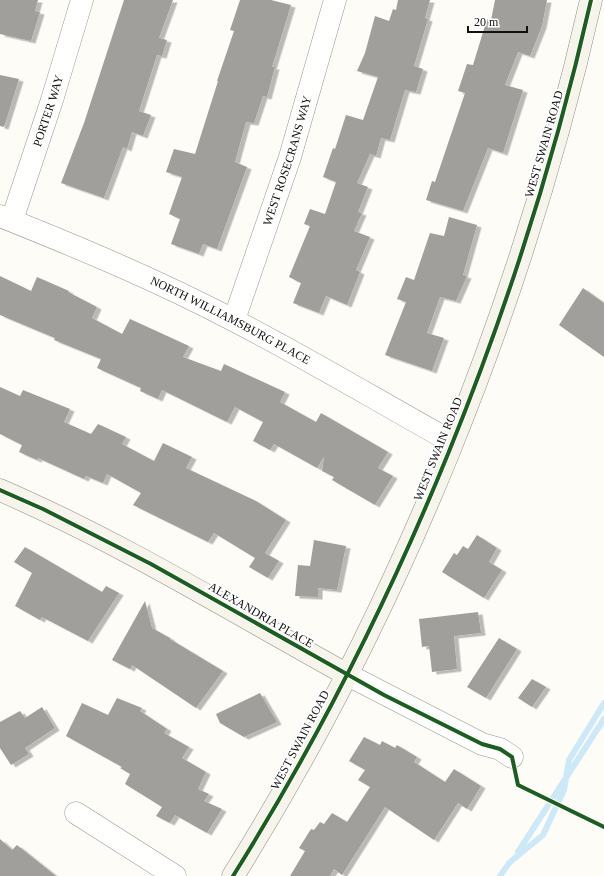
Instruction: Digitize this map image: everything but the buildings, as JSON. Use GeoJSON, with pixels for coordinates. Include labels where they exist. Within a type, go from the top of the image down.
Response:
{"type":"FeatureCollection","features":[{"type":"Feature","properties":{"kind":"street","name":"PORTER WAY"},"geometry":{"type":"LineString","coordinates":[[6,218],[52,100],[82,0]]}},
{"type":"Feature","properties":{"kind":"street","name":"WEST ROSECRANS WAY"},"geometry":{"type":"LineString","coordinates":[[234,320],[290,157],[335,0]]}},
{"type":"Feature","properties":{"kind":"street","name":"WEST SWAIN ROAD"},"geometry":{"type":"LineString","coordinates":[[233,876],[289,783],[366,636],[418,524],[452,442],[496,327],[545,181],[592,0]]}},
{"type":"Feature","properties":{"kind":"street","name":"NORTH WILLIAMSBURG PLACE"},"geometry":{"type":"LineString","coordinates":[[6,218],[142,275],[234,320],[320,366],[452,442]]}},
{"type":"Feature","properties":{"kind":"street","name":"ALEXANDRIA PLACE"},"geometry":{"type":"LineString","coordinates":[[0,490],[42,509],[152,564],[346,674],[468,737],[482,744],[500,749],[512,757]]}},
{"type":"Feature","properties":{"kind":"street"},"geometry":{"type":"LineString","coordinates":[[76,813],[175,876]]}},
{"type":"Feature","properties":{"kind":"waterway"},"geometry":{"type":"LineString","coordinates":[[500,876],[510,862],[543,835],[564,790],[569,760],[604,703]]}},
{"type":"Feature","properties":{"kind":"waterway"},"geometry":{"type":"LineString","coordinates":[[518,852],[604,719]]}},
{"type":"Feature","properties":{"kind":"cycle path"},"geometry":{"type":"LineString","coordinates":[[233,876],[293,775],[349,670],[401,563],[448,453],[491,341],[529,228],[563,114],[591,0]]}},
{"type":"Feature","properties":{"kind":"cycle path"},"geometry":{"type":"LineString","coordinates":[[0,490],[43,509],[151,564],[384,695],[482,744],[500,749],[512,757],[518,785],[604,827]]}}]}
